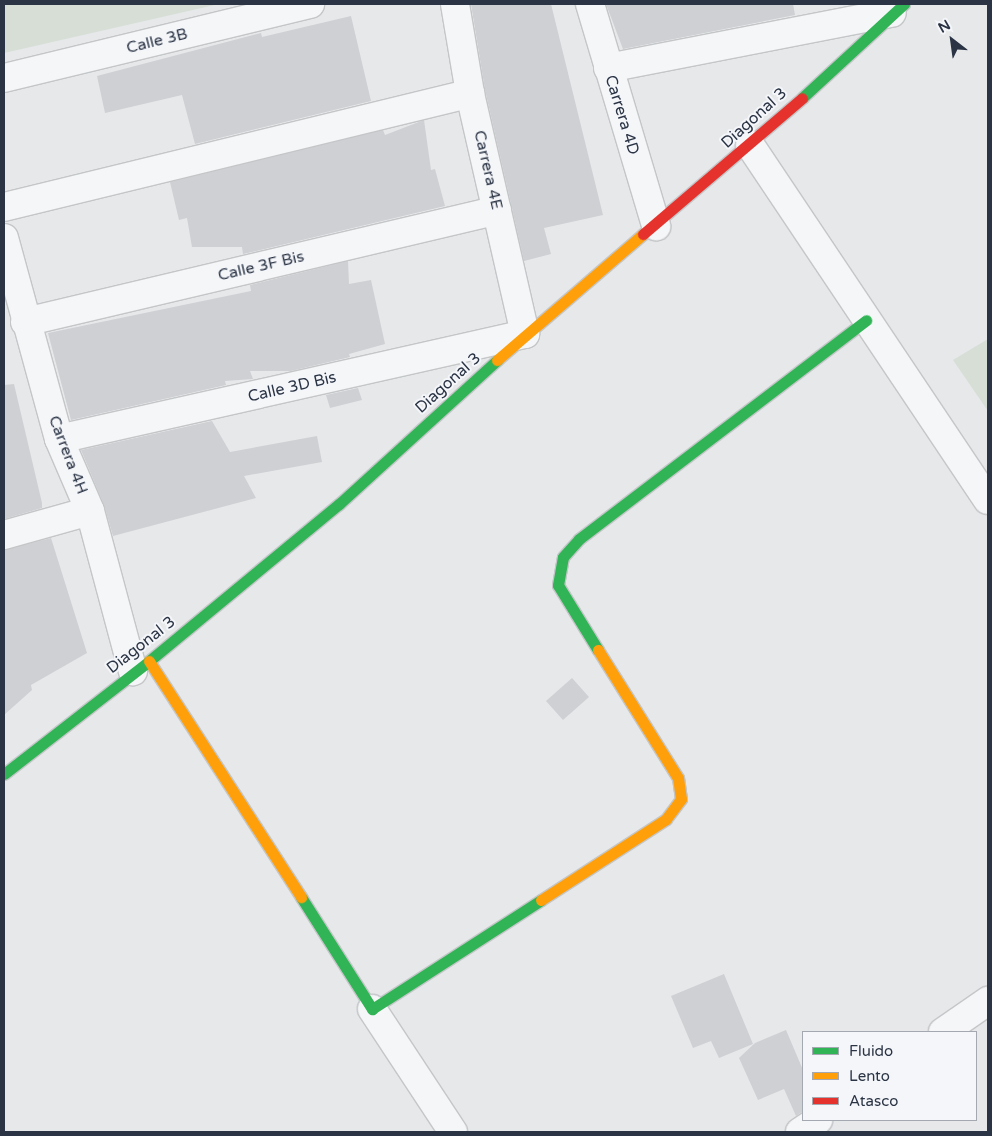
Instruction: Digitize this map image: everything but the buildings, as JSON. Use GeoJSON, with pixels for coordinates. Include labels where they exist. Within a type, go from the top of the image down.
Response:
{"type":"FeatureCollection","features":[{"type":"Feature","properties":{"kind":"street","name":"Calle 3B"},"geometry":{"type":"LineString","coordinates":[[4,78],[310,4]]}},
{"type":"Feature","properties":{"kind":"street","name":"Carrera 4E"},"geometry":{"type":"LineString","coordinates":[[456,4],[470,93],[525,334]]}},
{"type":"Feature","properties":{"kind":"street","name":"Carrera 4D"},"geometry":{"type":"LineString","coordinates":[[590,4],[656,226]]}},
{"type":"Feature","properties":{"kind":"street"},"geometry":{"type":"LineString","coordinates":[[608,68],[898,8]]}},
{"type":"Feature","properties":{"kind":"street","name":"Diagonal 3"},"geometry":{"type":"LineString","coordinates":[[5,768],[141,666],[339,504],[525,334],[656,226],[750,145],[898,8]]}},
{"type":"Feature","properties":{"kind":"street"},"geometry":{"type":"LineString","coordinates":[[4,207],[470,93]]}},
{"type":"Feature","properties":{"kind":"street"},"geometry":{"type":"LineString","coordinates":[[750,145],[988,500]]}},
{"type":"Feature","properties":{"kind":"street","name":"Calle 3F Bis"},"geometry":{"type":"LineString","coordinates":[[25,322],[497,210]]}},
{"type":"Feature","properties":{"kind":"street","name":"Carrera 4H"},"geometry":{"type":"LineString","coordinates":[[4,238],[25,322],[59,439],[90,511],[141,666]]}},
{"type":"Feature","properties":{"kind":"street"},"geometry":{"type":"LineString","coordinates":[[372,1009],[666,820],[681,798],[678,778],[558,585],[563,557],[579,539],[866,320]]}},
{"type":"Feature","properties":{"kind":"street","name":"Calle 3D Bis"},"geometry":{"type":"LineString","coordinates":[[59,439],[525,334]]}},
{"type":"Feature","properties":{"kind":"street"},"geometry":{"type":"LineString","coordinates":[[4,535],[90,511]]}},
{"type":"Feature","properties":{"kind":"street"},"geometry":{"type":"LineString","coordinates":[[141,666],[453,1132]]}},
{"type":"Feature","properties":{"kind":"street"},"geometry":{"type":"LineString","coordinates":[[944,1031],[988,1001]]}},
{"type":"Feature","properties":{"kind":"street"},"geometry":{"type":"LineString","coordinates":[[800,1132],[816,1121]]}},
{"type":"Feature","properties":{"kind":"shaded area"},"geometry":{"type":"Polygon","coordinates":[[[4,4],[219,4],[4,53],[4,4]]]}},
{"type":"Feature","properties":{"kind":"shaded area"},"geometry":{"type":"Polygon","coordinates":[[[988,339],[988,411],[953,360],[988,339]]]}},
{"type":"Feature","properties":{"kind":"traffic: fast"},"geometry":{"type":"LineString","coordinates":[[802,98],[904,4]]}},
{"type":"Feature","properties":{"kind":"traffic: fast"},"geometry":{"type":"LineString","coordinates":[[598,650],[558,585],[563,557],[579,539],[866,320]]}},
{"type":"Feature","properties":{"kind":"traffic: fast"},"geometry":{"type":"LineString","coordinates":[[4,774],[149,661],[339,504],[497,360]]}},
{"type":"Feature","properties":{"kind":"traffic: fast"},"geometry":{"type":"LineString","coordinates":[[301,897],[372,1009],[541,900]]}},
{"type":"Feature","properties":{"kind":"traffic: slow"},"geometry":{"type":"LineString","coordinates":[[497,360],[643,234]]}},
{"type":"Feature","properties":{"kind":"traffic: slow"},"geometry":{"type":"LineString","coordinates":[[541,900],[666,819],[681,799],[678,778],[598,650]]}},
{"type":"Feature","properties":{"kind":"traffic: slow"},"geometry":{"type":"LineString","coordinates":[[149,661],[301,897]]}},
{"type":"Feature","properties":{"kind":"traffic: jam"},"geometry":{"type":"LineString","coordinates":[[643,234],[802,98]]}}]}
